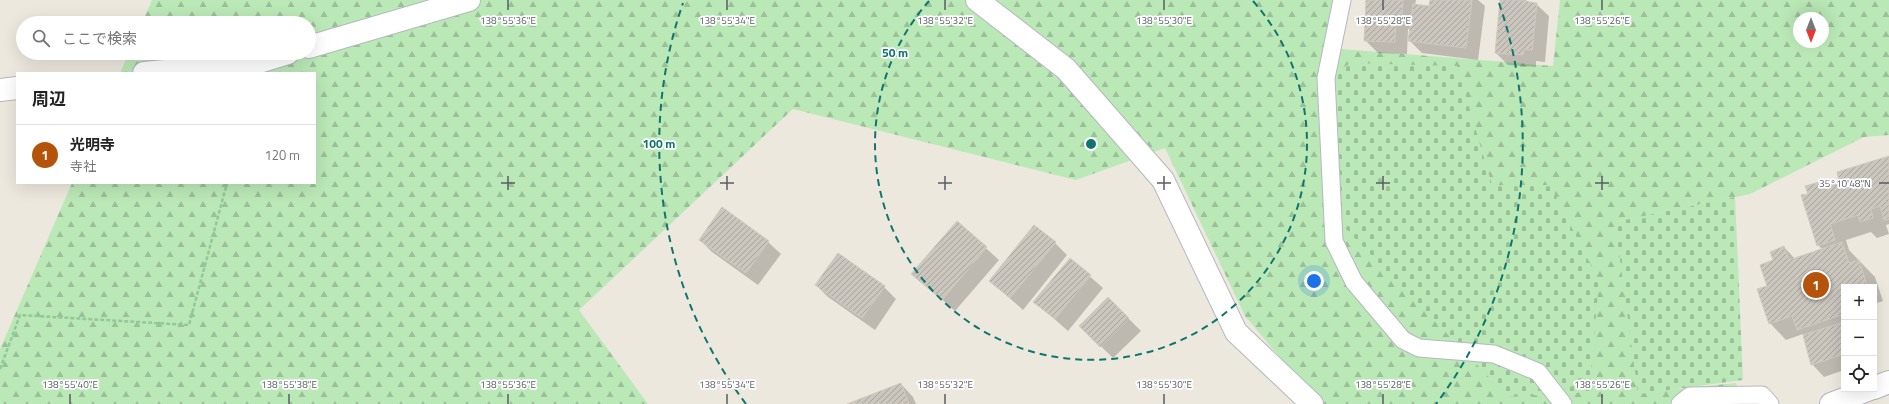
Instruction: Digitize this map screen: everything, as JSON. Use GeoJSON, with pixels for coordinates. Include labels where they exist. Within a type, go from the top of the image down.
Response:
{"type":"FeatureCollection","features":[{"type":"Feature","properties":{"kind":"street"},"geometry":{"type":"LineString","coordinates":[[316,45],[469,0]]}},
{"type":"Feature","properties":{"kind":"street"},"geometry":{"type":"LineString","coordinates":[[977,0],[1066,69],[1163,180],[1236,332],[1312,404]]}},
{"type":"Feature","properties":{"kind":"street"},"geometry":{"type":"LineString","coordinates":[[154,72],[259,62],[265,60]]}},
{"type":"Feature","properties":{"kind":"street"},"geometry":{"type":"LineString","coordinates":[[0,90],[16,88]]}},
{"type":"Feature","properties":{"kind":"street"},"geometry":{"type":"LineString","coordinates":[[1877,387],[1889,382]]}},
{"type":"Feature","properties":{"kind":"street"},"geometry":{"type":"LineString","coordinates":[[1831,404],[1862,392]]}},
{"type":"Feature","properties":{"kind":"lane"},"geometry":{"type":"LineString","coordinates":[[1342,0],[1326,78],[1326,85],[1334,241],[1354,282],[1403,340],[1419,348],[1494,354],[1538,372],[1563,404]]}},
{"type":"Feature","properties":{"kind":"lane"},"geometry":{"type":"LineString","coordinates":[[1680,404],[1690,396],[1762,396],[1770,404]]}},
{"type":"Feature","properties":{"kind":"path"},"geometry":{"type":"LineString","coordinates":[[0,369],[20,315],[189,325],[227,184]]}},
{"type":"Feature","properties":{"kind":"green space"},"geometry":{"type":"Polygon","coordinates":[[[152,0],[1339,0],[1342,49],[1553,66],[1560,0],[1889,0],[1889,135],[1864,137],[1750,194],[1616,222],[1638,393],[1736,383],[1742,404],[1319,404],[1245,316],[1165,148],[1076,180],[793,109],[579,310],[648,404],[0,404],[0,349],[72,184],[316,184],[316,72],[120,72],[126,60],[316,60],[316,16],[145,16],[152,0]]]}},
{"type":"Feature","properties":{"kind":"green space"},"geometry":{"type":"Polygon","coordinates":[[[1351,63],[1457,66],[1492,185],[1550,185],[1599,281],[1589,392],[1508,397],[1321,203],[1319,81],[1351,63]]]}},
{"type":"Feature","properties":{"kind":"green space"},"geometry":{"type":"Polygon","coordinates":[[[1735,197],[1743,380],[1638,394],[1615,222],[1735,197]]]}},
{"type":"Feature","properties":{"kind":"building"},"geometry":{"type":"Polygon","coordinates":[[[1366,0],[1403,0],[1402,17],[1396,17],[1395,42],[1364,41],[1366,0]]]}},
{"type":"Feature","properties":{"kind":"building"},"geometry":{"type":"Polygon","coordinates":[[[1430,0],[1472,0],[1466,48],[1408,41],[1413,4],[1429,6],[1430,0]]]}},
{"type":"Feature","properties":{"kind":"building"},"geometry":{"type":"Polygon","coordinates":[[[1500,0],[1518,0],[1537,3],[1532,50],[1524,49],[1523,55],[1495,53],[1500,0]]]}},
{"type":"Feature","properties":{"kind":"building"},"geometry":{"type":"Polygon","coordinates":[[[1889,156],[1889,219],[1884,220],[1880,206],[1871,209],[1873,218],[1860,222],[1858,215],[1830,224],[1835,240],[1817,246],[1801,195],[1808,194],[1805,186],[1823,181],[1824,185],[1839,181],[1837,172],[1889,156]]]}},
{"type":"Feature","properties":{"kind":"building"},"geometry":{"type":"Polygon","coordinates":[[[722,207],[769,241],[746,273],[699,240],[722,207]]]}},
{"type":"Feature","properties":{"kind":"building"},"geometry":{"type":"Polygon","coordinates":[[[957,221],[987,247],[942,300],[911,274],[957,221]]]}},
{"type":"Feature","properties":{"kind":"building"},"geometry":{"type":"Polygon","coordinates":[[[1034,225],[1056,242],[1010,298],[989,281],[1034,225]]]}},
{"type":"Feature","properties":{"kind":"building"},"geometry":{"type":"Polygon","coordinates":[[[1842,242],[1849,263],[1859,260],[1867,284],[1841,284],[1841,315],[1797,330],[1792,316],[1769,324],[1757,289],[1767,286],[1760,265],[1773,260],[1770,252],[1784,246],[1789,260],[1842,242]]]}},
{"type":"Feature","properties":{"kind":"building"},"geometry":{"type":"Polygon","coordinates":[[[838,253],[885,286],[862,318],[815,285],[838,253]]]}},
{"type":"Feature","properties":{"kind":"building"},"geometry":{"type":"Polygon","coordinates":[[[1070,258],[1091,275],[1055,319],[1033,302],[1070,258]]]}},
{"type":"Feature","properties":{"kind":"building"},"geometry":{"type":"Polygon","coordinates":[[[1108,297],[1129,318],[1100,347],[1079,326],[1108,297]]]}},
{"type":"Feature","properties":{"kind":"building"},"geometry":{"type":"Polygon","coordinates":[[[1841,323],[1841,355],[1811,365],[1803,335],[1841,323]]]}},
{"type":"Feature","properties":{"kind":"building"},"geometry":{"type":"Polygon","coordinates":[[[901,383],[909,404],[847,404],[901,383]]]}},
{"type":"Feature","properties":{"kind":"place","name":"光明寺"},"geometry":{"type":"Point","coordinates":[1816,285]}}]}
